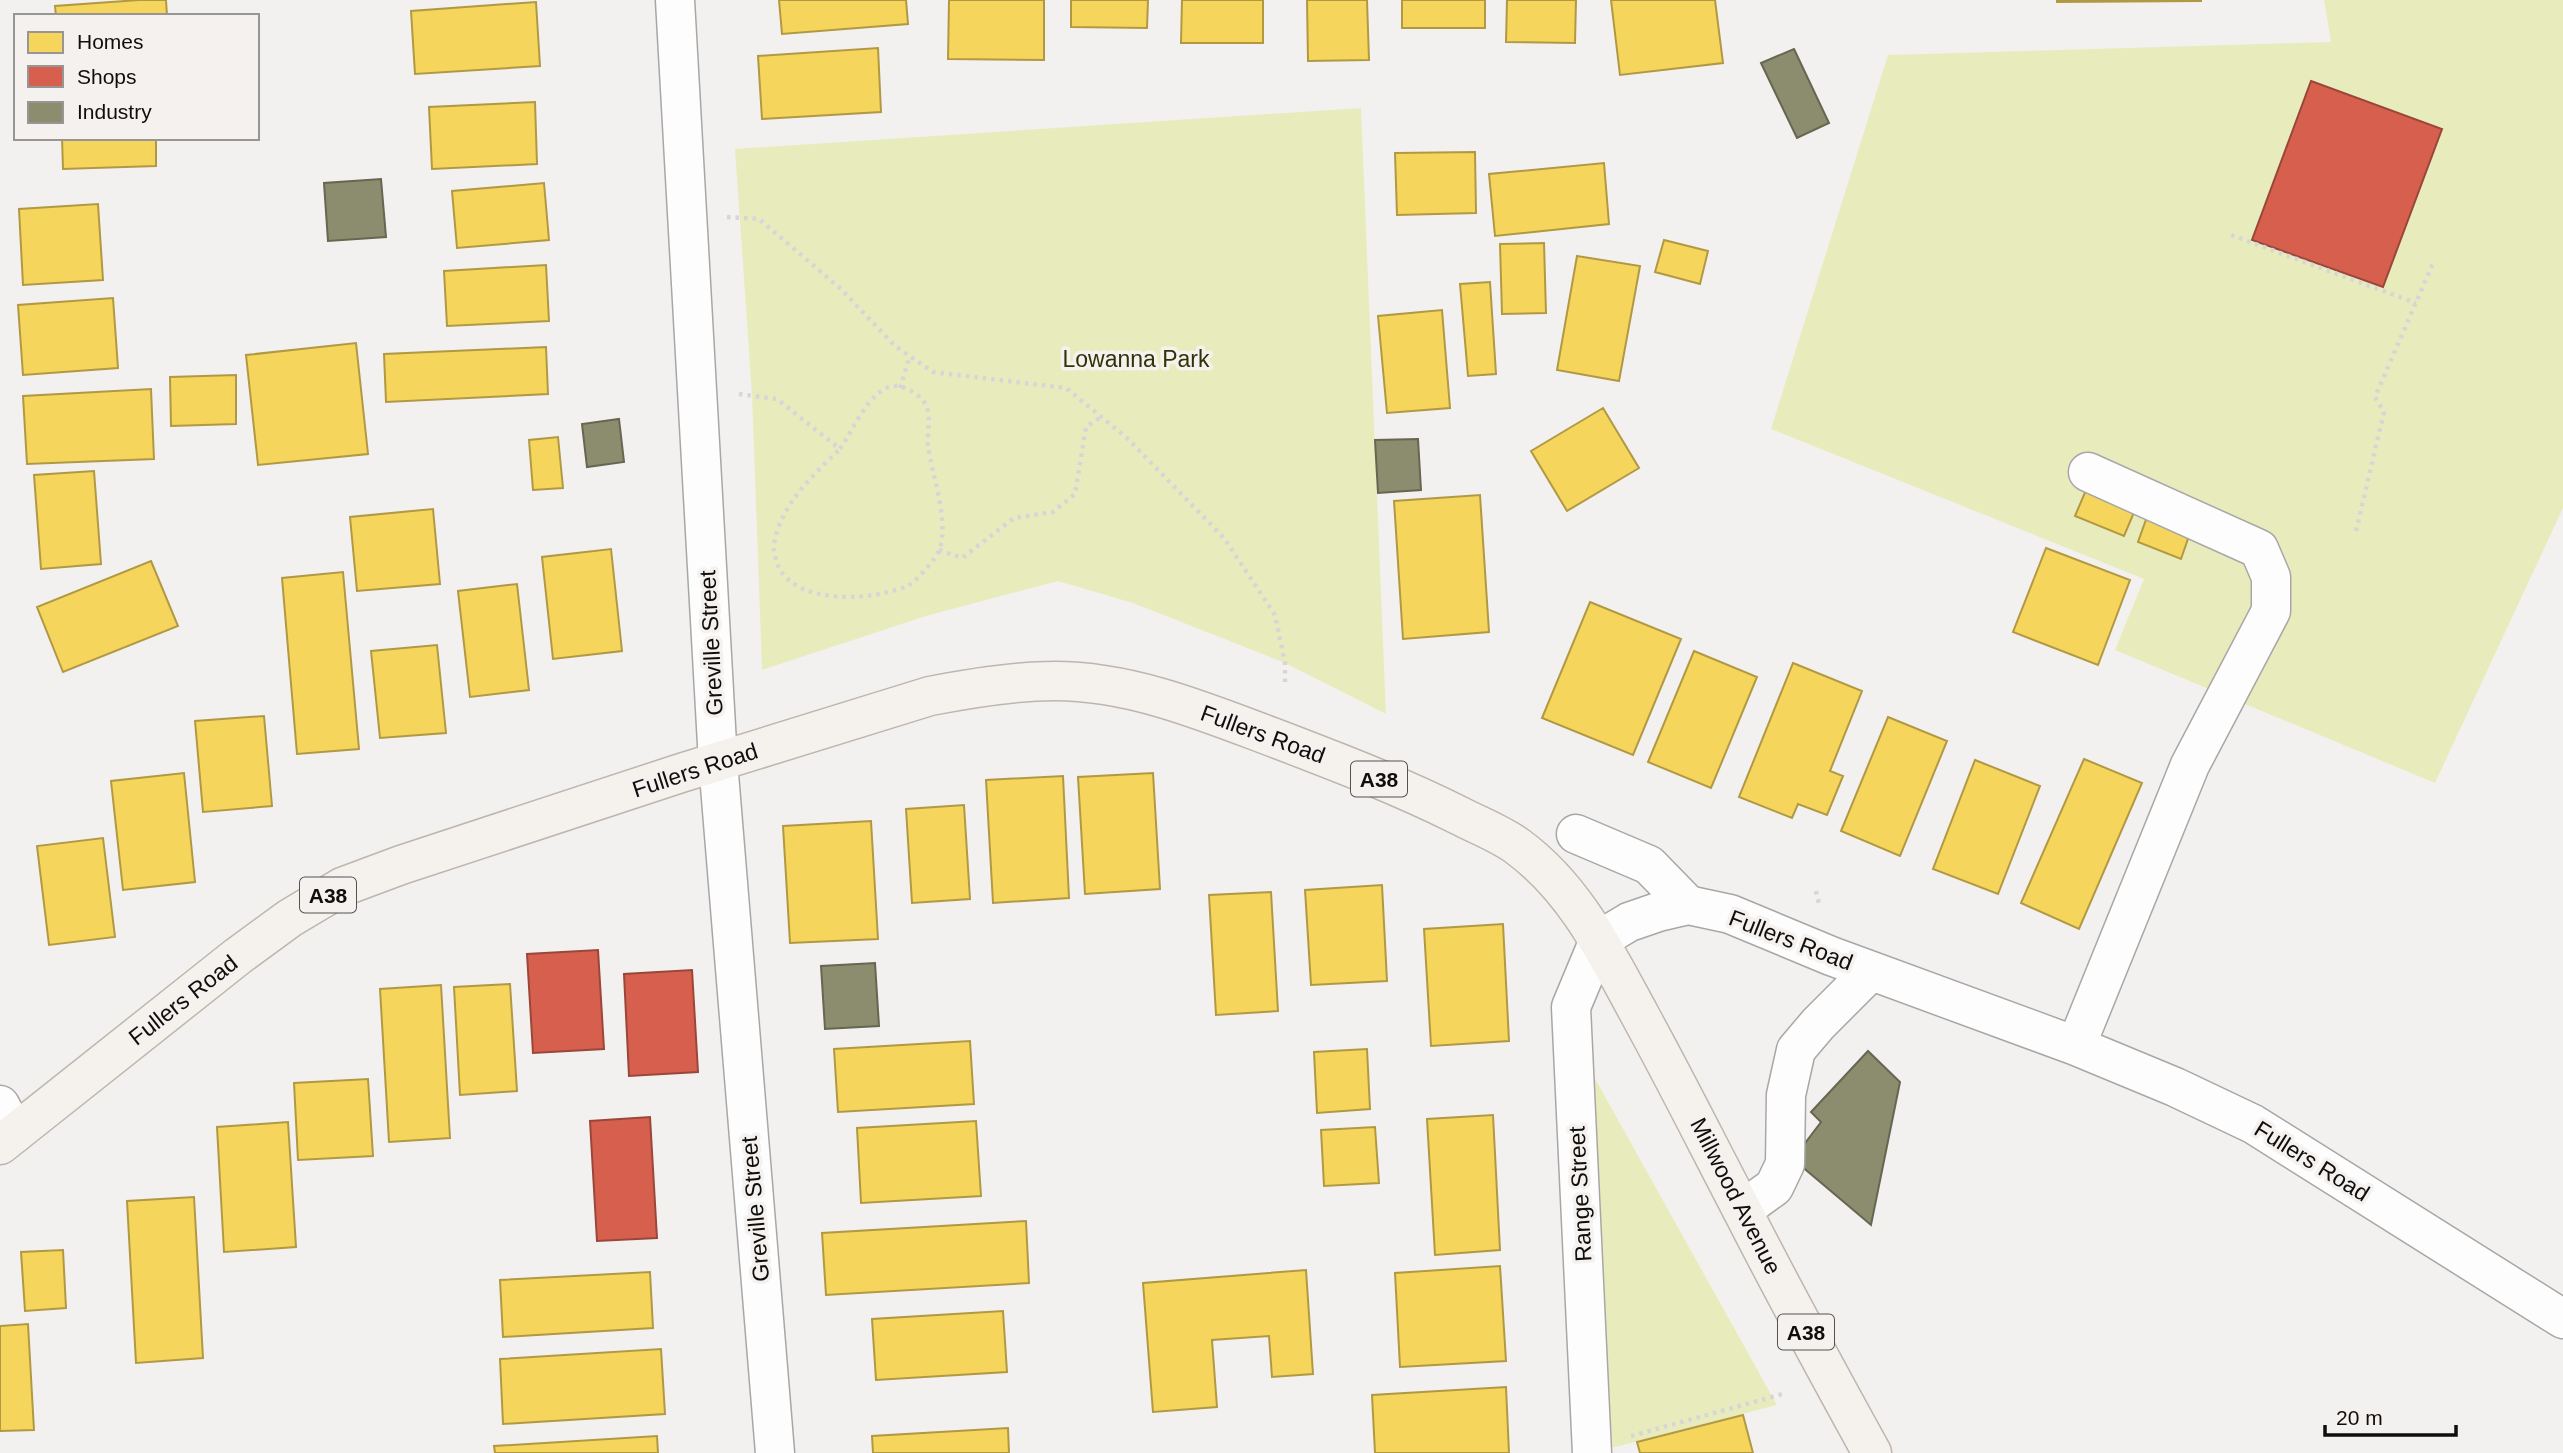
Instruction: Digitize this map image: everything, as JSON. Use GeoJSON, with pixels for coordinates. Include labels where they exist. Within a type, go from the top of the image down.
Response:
{"type":"FeatureCollection","features":[{"type":"Feature","properties":{"kind":"main road","name":"Fullers Road"},"geometry":{"type":"LineString","coordinates":[[5,1128],[289,918],[342,887],[401,865],[718,762],[930,696],[964,689],[1058,681],[1116,688],[1191,707],[1351,767],[1429,801],[1517,846],[1561,886],[1599,940]]}},
{"type":"Feature","properties":{"kind":"main road","name":"Millwood Avenue"},"geometry":{"type":"LineString","coordinates":[[1599,940],[1695,1114],[1742,1210],[1872,1453]]}},
{"type":"Feature","properties":{"kind":"street","name":"Greville Street"},"geometry":{"type":"LineString","coordinates":[[675,0],[718,762],[775,1453]]}},
{"type":"Feature","properties":{"kind":"street"},"geometry":{"type":"LineString","coordinates":[[2076,1046],[2190,765],[2271,611],[2271,577],[2259,549],[2088,472]]}},
{"type":"Feature","properties":{"kind":"street"},"geometry":{"type":"LineString","coordinates":[[1576,834],[1649,866],[1688,905]]}},
{"type":"Feature","properties":{"kind":"street","name":"Fullers Road"},"geometry":{"type":"LineString","coordinates":[[1599,940],[1629,922],[1688,905],[1730,914],[1871,971],[2076,1046],[2175,1087],[2253,1124],[2563,1319]]}},
{"type":"Feature","properties":{"kind":"street","name":"Range Street"},"geometry":{"type":"LineString","coordinates":[[1592,1450],[1572,1007],[1599,940]]}},
{"type":"Feature","properties":{"kind":"street"},"geometry":{"type":"LineString","coordinates":[[1742,1210],[1774,1186],[1785,1164],[1786,1096],[1796,1050],[1871,971]]}},
{"type":"Feature","properties":{"kind":"path"},"geometry":{"type":"LineString","coordinates":[[687,218],[759,219],[841,289],[895,346],[933,372],[1066,388],[1127,438],[1224,538],[1275,615],[1285,663],[1285,682]]}},
{"type":"Feature","properties":{"kind":"path"},"geometry":{"type":"LineString","coordinates":[[2231,234],[2416,303]]}},
{"type":"Feature","properties":{"kind":"path"},"geometry":{"type":"LineString","coordinates":[[2357,531],[2384,412],[2375,397],[2434,261]]}},
{"type":"Feature","properties":{"kind":"path"},"geometry":{"type":"LineString","coordinates":[[900,388],[910,356]]}},
{"type":"Feature","properties":{"kind":"path"},"geometry":{"type":"LineString","coordinates":[[894,386],[900,388],[917,394],[927,407],[928,446],[940,495],[942,540],[939,550],[936,557],[907,587],[873,596],[847,598],[817,594],[791,581],[778,568],[773,545],[787,510],[804,484],[840,449],[877,393],[894,386]]}},
{"type":"Feature","properties":{"kind":"path"},"geometry":{"type":"LineString","coordinates":[[697,389],[777,399],[840,449]]}},
{"type":"Feature","properties":{"kind":"path"},"geometry":{"type":"LineString","coordinates":[[939,550],[962,558],[1014,518],[1053,512],[1068,500],[1075,494],[1086,427],[1101,417]]}},
{"type":"Feature","properties":{"kind":"path"},"geometry":{"type":"LineString","coordinates":[[1592,1450],[1786,1394]]}},
{"type":"Feature","properties":{"kind":"green space"},"geometry":{"type":"Polygon","coordinates":[[[2324,0],[2563,0],[2563,508],[2435,783],[2115,650],[2144,579],[1771,429],[1888,55],[2331,42],[2324,0]]]}},
{"type":"Feature","properties":{"kind":"green space","name":"Lowanna Park"},"geometry":{"type":"Polygon","coordinates":[[[1361,108],[1386,714],[1285,663],[1133,603],[1058,581],[926,616],[762,670],[752,395],[735,149],[1361,108]]]}},
{"type":"Feature","properties":{"kind":"green space"},"geometry":{"type":"Polygon","coordinates":[[[1588,1066],[1777,1405],[1611,1448],[1588,1066]]]}},
{"type":"Feature","properties":{"kind":"building: Homes"},"geometry":{"type":"Polygon","coordinates":[[[166,0],[167,14],[56,14],[55,6],[166,0]]]}},
{"type":"Feature","properties":{"kind":"building: Homes"},"geometry":{"type":"Polygon","coordinates":[[[779,0],[906,0],[908,24],[782,34],[779,0]]]}},
{"type":"Feature","properties":{"kind":"building: Homes"},"geometry":{"type":"Polygon","coordinates":[[[949,0],[1044,0],[1044,60],[948,59],[949,0]]]}},
{"type":"Feature","properties":{"kind":"building: Homes"},"geometry":{"type":"Polygon","coordinates":[[[1071,0],[1148,0],[1147,28],[1071,27],[1071,0]]]}},
{"type":"Feature","properties":{"kind":"building: Homes"},"geometry":{"type":"Polygon","coordinates":[[[1182,0],[1263,0],[1263,43],[1181,43],[1182,0]]]}},
{"type":"Feature","properties":{"kind":"building: Homes"},"geometry":{"type":"Polygon","coordinates":[[[1307,0],[1367,0],[1369,60],[1308,61],[1307,0]]]}},
{"type":"Feature","properties":{"kind":"building: Homes"},"geometry":{"type":"Polygon","coordinates":[[[1402,0],[1485,0],[1485,28],[1402,28],[1402,0]]]}},
{"type":"Feature","properties":{"kind":"building: Homes"},"geometry":{"type":"Polygon","coordinates":[[[1507,0],[1576,0],[1575,43],[1506,42],[1507,0]]]}},
{"type":"Feature","properties":{"kind":"building: Homes"},"geometry":{"type":"Polygon","coordinates":[[[1611,0],[1715,0],[1723,63],[1620,75],[1611,0]]]}},
{"type":"Feature","properties":{"kind":"building: Homes"},"geometry":{"type":"Polygon","coordinates":[[[2201,0],[2201,1],[2057,2],[2201,0]]]}},
{"type":"Feature","properties":{"kind":"building: Homes"},"geometry":{"type":"Polygon","coordinates":[[[536,2],[540,66],[415,74],[411,11],[536,2]]]}},
{"type":"Feature","properties":{"kind":"building: Homes"},"geometry":{"type":"Polygon","coordinates":[[[878,48],[881,112],[762,119],[758,56],[878,48]]]}},
{"type":"Feature","properties":{"kind":"building: Homes"},"geometry":{"type":"Polygon","coordinates":[[[535,102],[537,164],[432,169],[429,107],[535,102]]]}},
{"type":"Feature","properties":{"kind":"building: Homes"},"geometry":{"type":"Polygon","coordinates":[[[62,140],[156,140],[156,166],[63,169],[62,140]]]}},
{"type":"Feature","properties":{"kind":"building: Homes"},"geometry":{"type":"Polygon","coordinates":[[[1475,152],[1476,213],[1397,215],[1395,153],[1475,152]]]}},
{"type":"Feature","properties":{"kind":"building: Homes"},"geometry":{"type":"Polygon","coordinates":[[[1604,163],[1609,224],[1495,236],[1489,174],[1604,163]]]}},
{"type":"Feature","properties":{"kind":"building: Homes"},"geometry":{"type":"Polygon","coordinates":[[[544,183],[549,240],[457,248],[452,191],[544,183]]]}},
{"type":"Feature","properties":{"kind":"building: Homes"},"geometry":{"type":"Polygon","coordinates":[[[98,204],[103,280],[23,285],[19,209],[98,204]]]}},
{"type":"Feature","properties":{"kind":"building: Homes"},"geometry":{"type":"Polygon","coordinates":[[[1664,240],[1708,251],[1700,284],[1655,272],[1664,240]]]}},
{"type":"Feature","properties":{"kind":"building: Homes"},"geometry":{"type":"Polygon","coordinates":[[[1544,243],[1546,313],[1502,314],[1500,244],[1544,243]]]}},
{"type":"Feature","properties":{"kind":"building: Homes"},"geometry":{"type":"Polygon","coordinates":[[[1577,256],[1640,266],[1619,381],[1557,370],[1577,256]]]}},
{"type":"Feature","properties":{"kind":"building: Homes"},"geometry":{"type":"Polygon","coordinates":[[[546,265],[549,321],[447,326],[444,271],[546,265]]]}},
{"type":"Feature","properties":{"kind":"building: Homes"},"geometry":{"type":"Polygon","coordinates":[[[1490,282],[1496,374],[1468,376],[1460,284],[1490,282]]]}},
{"type":"Feature","properties":{"kind":"building: Homes"},"geometry":{"type":"Polygon","coordinates":[[[113,298],[118,368],[23,375],[18,305],[113,298]]]}},
{"type":"Feature","properties":{"kind":"building: Homes"},"geometry":{"type":"Polygon","coordinates":[[[1442,310],[1450,408],[1387,413],[1378,316],[1442,310]]]}},
{"type":"Feature","properties":{"kind":"building: Homes"},"geometry":{"type":"Polygon","coordinates":[[[356,343],[368,454],[258,465],[246,355],[356,343]]]}},
{"type":"Feature","properties":{"kind":"building: Homes"},"geometry":{"type":"Polygon","coordinates":[[[546,347],[548,394],[386,402],[384,354],[546,347]]]}},
{"type":"Feature","properties":{"kind":"building: Homes"},"geometry":{"type":"Polygon","coordinates":[[[236,375],[236,424],[171,426],[170,377],[236,375]]]}},
{"type":"Feature","properties":{"kind":"building: Homes"},"geometry":{"type":"Polygon","coordinates":[[[151,389],[154,459],[27,464],[23,396],[151,389]]]}},
{"type":"Feature","properties":{"kind":"building: Homes"},"geometry":{"type":"Polygon","coordinates":[[[1603,408],[1639,468],[1567,511],[1531,451],[1603,408]]]}},
{"type":"Feature","properties":{"kind":"building: Homes"},"geometry":{"type":"Polygon","coordinates":[[[558,437],[563,488],[533,490],[529,440],[558,437]]]}},
{"type":"Feature","properties":{"kind":"building: Homes"},"geometry":{"type":"Polygon","coordinates":[[[94,471],[101,564],[41,569],[34,475],[94,471]]]}},
{"type":"Feature","properties":{"kind":"building: Homes"},"geometry":{"type":"Polygon","coordinates":[[[2086,490],[2135,510],[2124,536],[2075,516],[2086,490]]]}},
{"type":"Feature","properties":{"kind":"building: Homes"},"geometry":{"type":"Polygon","coordinates":[[[1480,495],[1489,632],[1403,639],[1394,501],[1480,495]]]}},
{"type":"Feature","properties":{"kind":"building: Homes"},"geometry":{"type":"Polygon","coordinates":[[[433,509],[440,584],[357,591],[350,517],[433,509]]]}},
{"type":"Feature","properties":{"kind":"building: Homes"},"geometry":{"type":"Polygon","coordinates":[[[2148,514],[2191,530],[2181,559],[2138,542],[2148,514]]]}},
{"type":"Feature","properties":{"kind":"building: Homes"},"geometry":{"type":"Polygon","coordinates":[[[2046,548],[2130,580],[2098,665],[2013,632],[2046,548]]]}},
{"type":"Feature","properties":{"kind":"building: Homes"},"geometry":{"type":"Polygon","coordinates":[[[611,549],[622,651],[553,659],[542,557],[611,549]]]}},
{"type":"Feature","properties":{"kind":"building: Homes"},"geometry":{"type":"Polygon","coordinates":[[[151,561],[178,626],[63,672],[37,607],[151,561]]]}},
{"type":"Feature","properties":{"kind":"building: Homes"},"geometry":{"type":"Polygon","coordinates":[[[343,572],[359,749],[297,754],[282,578],[343,572]]]}},
{"type":"Feature","properties":{"kind":"building: Homes"},"geometry":{"type":"Polygon","coordinates":[[[517,584],[529,690],[470,697],[458,591],[517,584]]]}},
{"type":"Feature","properties":{"kind":"building: Homes"},"geometry":{"type":"Polygon","coordinates":[[[1590,602],[1681,639],[1633,755],[1542,718],[1590,602]]]}},
{"type":"Feature","properties":{"kind":"building: Homes"},"geometry":{"type":"Polygon","coordinates":[[[437,645],[446,733],[380,738],[371,651],[437,645]]]}},
{"type":"Feature","properties":{"kind":"building: Homes"},"geometry":{"type":"Polygon","coordinates":[[[1694,651],[1757,677],[1711,788],[1648,762],[1694,651]]]}},
{"type":"Feature","properties":{"kind":"building: Homes"},"geometry":{"type":"Polygon","coordinates":[[[1793,663],[1862,691],[1830,771],[1843,776],[1827,815],[1798,804],[1792,818],[1739,797],[1793,663]]]}},
{"type":"Feature","properties":{"kind":"building: Homes"},"geometry":{"type":"Polygon","coordinates":[[[264,716],[272,806],[203,812],[195,721],[264,716]]]}},
{"type":"Feature","properties":{"kind":"building: Homes"},"geometry":{"type":"Polygon","coordinates":[[[1888,717],[1947,741],[1900,856],[1841,831],[1888,717]]]}},
{"type":"Feature","properties":{"kind":"building: Homes"},"geometry":{"type":"Polygon","coordinates":[[[2084,759],[2142,783],[2079,929],[2021,903],[2084,759]]]}},
{"type":"Feature","properties":{"kind":"building: Homes"},"geometry":{"type":"Polygon","coordinates":[[[1975,760],[2040,786],[1998,894],[1933,869],[1975,760]]]}},
{"type":"Feature","properties":{"kind":"building: Homes"},"geometry":{"type":"Polygon","coordinates":[[[184,773],[195,882],[123,890],[111,781],[184,773]]]}},
{"type":"Feature","properties":{"kind":"building: Homes"},"geometry":{"type":"Polygon","coordinates":[[[1153,773],[1160,889],[1085,894],[1078,777],[1153,773]]]}},
{"type":"Feature","properties":{"kind":"building: Homes"},"geometry":{"type":"Polygon","coordinates":[[[1063,776],[1069,898],[993,903],[986,780],[1063,776]]]}},
{"type":"Feature","properties":{"kind":"building: Homes"},"geometry":{"type":"Polygon","coordinates":[[[964,805],[970,899],[912,903],[906,809],[964,805]]]}},
{"type":"Feature","properties":{"kind":"building: Homes"},"geometry":{"type":"Polygon","coordinates":[[[871,821],[878,939],[790,943],[783,826],[871,821]]]}},
{"type":"Feature","properties":{"kind":"building: Homes"},"geometry":{"type":"Polygon","coordinates":[[[103,838],[115,937],[49,945],[37,846],[103,838]]]}},
{"type":"Feature","properties":{"kind":"building: Homes"},"geometry":{"type":"Polygon","coordinates":[[[1382,885],[1387,981],[1311,985],[1305,890],[1382,885]]]}},
{"type":"Feature","properties":{"kind":"building: Homes"},"geometry":{"type":"Polygon","coordinates":[[[1271,892],[1278,1011],[1216,1015],[1209,895],[1271,892]]]}},
{"type":"Feature","properties":{"kind":"building: Homes"},"geometry":{"type":"Polygon","coordinates":[[[1503,924],[1509,1041],[1431,1046],[1424,929],[1503,924]]]}},
{"type":"Feature","properties":{"kind":"building: Homes"},"geometry":{"type":"Polygon","coordinates":[[[510,984],[517,1091],[460,1095],[454,987],[510,984]]]}},
{"type":"Feature","properties":{"kind":"building: Homes"},"geometry":{"type":"Polygon","coordinates":[[[441,985],[450,1138],[389,1142],[380,989],[441,985]]]}},
{"type":"Feature","properties":{"kind":"building: Homes"},"geometry":{"type":"Polygon","coordinates":[[[970,1041],[974,1104],[838,1112],[834,1049],[970,1041]]]}},
{"type":"Feature","properties":{"kind":"building: Homes"},"geometry":{"type":"Polygon","coordinates":[[[1367,1049],[1370,1109],[1317,1113],[1314,1052],[1367,1049]]]}},
{"type":"Feature","properties":{"kind":"building: Homes"},"geometry":{"type":"Polygon","coordinates":[[[368,1079],[373,1156],[298,1160],[294,1083],[368,1079]]]}},
{"type":"Feature","properties":{"kind":"building: Homes"},"geometry":{"type":"Polygon","coordinates":[[[1493,1115],[1500,1250],[1435,1255],[1427,1119],[1493,1115]]]}},
{"type":"Feature","properties":{"kind":"building: Homes"},"geometry":{"type":"Polygon","coordinates":[[[976,1121],[981,1196],[861,1203],[857,1128],[976,1121]]]}},
{"type":"Feature","properties":{"kind":"building: Homes"},"geometry":{"type":"Polygon","coordinates":[[[288,1122],[296,1247],[224,1252],[217,1127],[288,1122]]]}},
{"type":"Feature","properties":{"kind":"building: Homes"},"geometry":{"type":"Polygon","coordinates":[[[1375,1127],[1379,1183],[1324,1186],[1321,1130],[1375,1127]]]}},
{"type":"Feature","properties":{"kind":"building: Homes"},"geometry":{"type":"Polygon","coordinates":[[[194,1197],[203,1358],[136,1363],[127,1201],[194,1197]]]}},
{"type":"Feature","properties":{"kind":"building: Homes"},"geometry":{"type":"Polygon","coordinates":[[[1026,1221],[1029,1283],[826,1295],[822,1233],[1026,1221]]]}},
{"type":"Feature","properties":{"kind":"building: Homes"},"geometry":{"type":"Polygon","coordinates":[[[63,1250],[66,1308],[25,1311],[21,1252],[63,1250]]]}},
{"type":"Feature","properties":{"kind":"building: Homes"},"geometry":{"type":"Polygon","coordinates":[[[1500,1266],[1506,1361],[1400,1367],[1395,1273],[1500,1266]]]}},
{"type":"Feature","properties":{"kind":"building: Homes"},"geometry":{"type":"Polygon","coordinates":[[[1306,1270],[1313,1374],[1272,1377],[1269,1336],[1212,1340],[1217,1407],[1153,1412],[1143,1283],[1306,1270]]]}},
{"type":"Feature","properties":{"kind":"building: Homes"},"geometry":{"type":"Polygon","coordinates":[[[650,1272],[653,1328],[503,1337],[500,1280],[650,1272]]]}},
{"type":"Feature","properties":{"kind":"building: Homes"},"geometry":{"type":"Polygon","coordinates":[[[1003,1311],[1007,1372],[876,1380],[872,1319],[1003,1311]]]}},
{"type":"Feature","properties":{"kind":"building: Homes"},"geometry":{"type":"Polygon","coordinates":[[[28,1324],[34,1430],[0,1431],[0,1326],[28,1324]]]}},
{"type":"Feature","properties":{"kind":"building: Homes"},"geometry":{"type":"Polygon","coordinates":[[[661,1349],[665,1414],[503,1424],[500,1359],[661,1349]]]}},
{"type":"Feature","properties":{"kind":"building: Homes"},"geometry":{"type":"Polygon","coordinates":[[[1506,1387],[1509,1453],[1375,1453],[1372,1395],[1506,1387]]]}},
{"type":"Feature","properties":{"kind":"building: Homes"},"geometry":{"type":"Polygon","coordinates":[[[1743,1415],[1753,1453],[1640,1453],[1637,1442],[1743,1415]]]}},
{"type":"Feature","properties":{"kind":"building: Homes"},"geometry":{"type":"Polygon","coordinates":[[[1008,1428],[1009,1453],[873,1453],[872,1436],[1008,1428]]]}},
{"type":"Feature","properties":{"kind":"building: Homes"},"geometry":{"type":"Polygon","coordinates":[[[657,1436],[658,1453],[495,1453],[494,1446],[657,1436]]]}},
{"type":"Feature","properties":{"kind":"building: Shops"},"geometry":{"type":"Polygon","coordinates":[[[2311,81],[2442,129],[2383,287],[2252,240],[2311,81]]]}},
{"type":"Feature","properties":{"kind":"building: Shops"},"geometry":{"type":"Polygon","coordinates":[[[598,950],[604,1049],[533,1053],[527,954],[598,950]]]}},
{"type":"Feature","properties":{"kind":"building: Shops"},"geometry":{"type":"Polygon","coordinates":[[[692,970],[698,1072],[629,1076],[624,974],[692,970]]]}},
{"type":"Feature","properties":{"kind":"building: Shops"},"geometry":{"type":"Polygon","coordinates":[[[650,1117],[657,1238],[597,1241],[590,1121],[650,1117]]]}},
{"type":"Feature","properties":{"kind":"building: Industry"},"geometry":{"type":"Polygon","coordinates":[[[1794,49],[1829,123],[1797,138],[1761,63],[1794,49]]]}},
{"type":"Feature","properties":{"kind":"building: Industry"},"geometry":{"type":"Polygon","coordinates":[[[381,179],[386,237],[328,241],[324,183],[381,179]]]}},
{"type":"Feature","properties":{"kind":"building: Industry"},"geometry":{"type":"Polygon","coordinates":[[[619,419],[624,462],[587,467],[582,424],[619,419]]]}},
{"type":"Feature","properties":{"kind":"building: Industry"},"geometry":{"type":"Polygon","coordinates":[[[1418,439],[1421,490],[1378,493],[1375,440],[1418,439]]]}},
{"type":"Feature","properties":{"kind":"building: Industry"},"geometry":{"type":"Polygon","coordinates":[[[875,963],[879,1026],[825,1029],[821,966],[875,963]]]}},
{"type":"Feature","properties":{"kind":"building: Industry"},"geometry":{"type":"Polygon","coordinates":[[[1868,1051],[1900,1082],[1871,1225],[1793,1159],[1821,1122],[1811,1112],[1868,1051]]]}}]}
